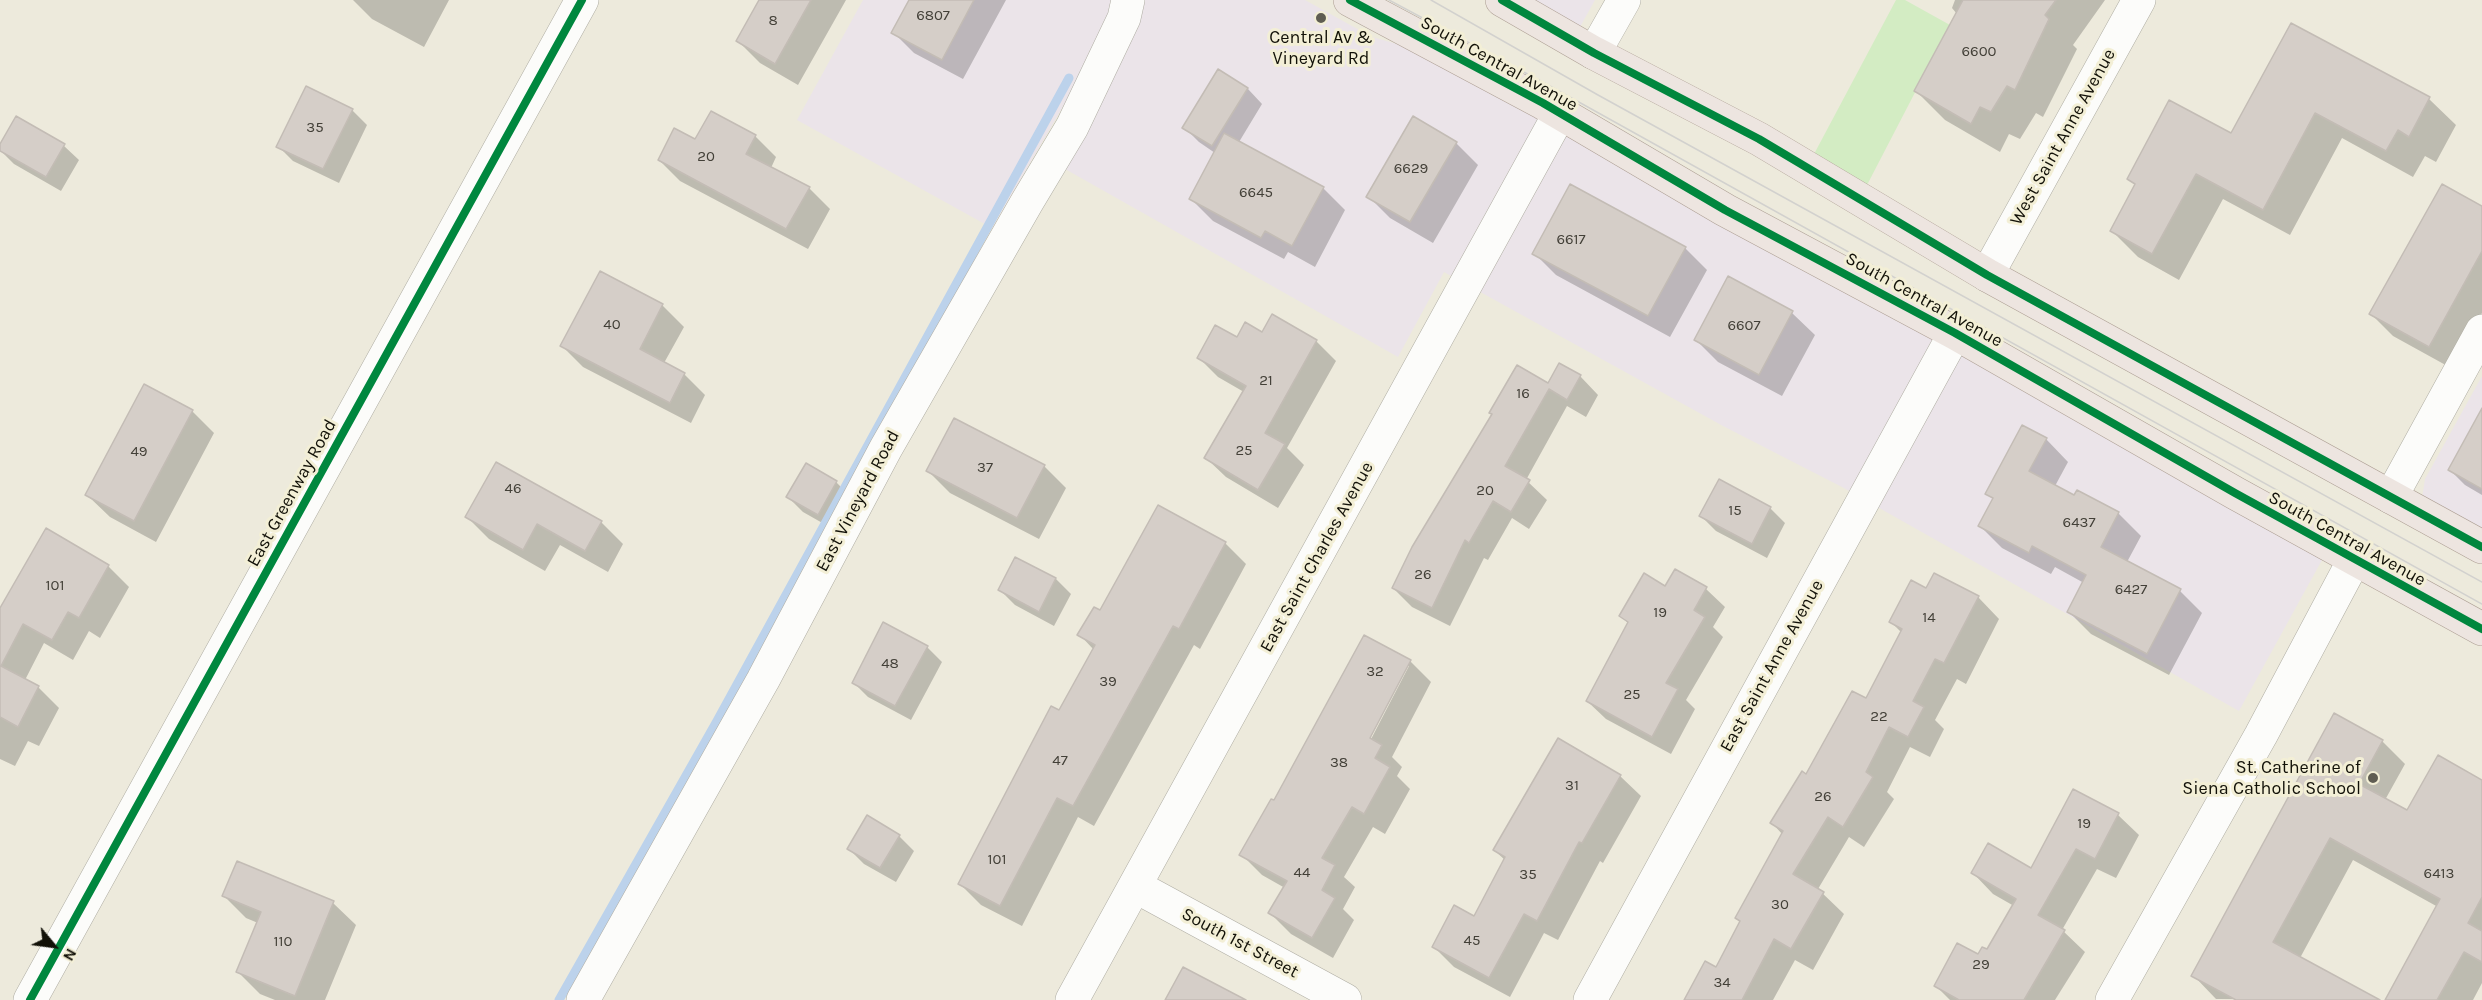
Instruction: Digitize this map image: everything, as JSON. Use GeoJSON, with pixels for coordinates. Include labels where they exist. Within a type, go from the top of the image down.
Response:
{"type":"FeatureCollection","features":[{"type":"Feature","properties":{"kind":"main road","name":"South Central Avenue"},"geometry":{"type":"LineString","coordinates":[[1350,0],[1560,113],[1725,210],[1955,333],[2354,560],[2482,629]]}},
{"type":"Feature","properties":{"kind":"main road"},"geometry":{"type":"LineString","coordinates":[[1502,0],[1594,53],[1759,139],[1987,275],[2482,547]]}},
{"type":"Feature","properties":{"kind":"street","name":"East Greenway Road"},"geometry":{"type":"LineString","coordinates":[[30,1000],[582,0]]}},
{"type":"Feature","properties":{"kind":"street","name":"East Vineyard Road"},"geometry":{"type":"LineString","coordinates":[[583,1000],[763,680],[886,448],[1072,127],[1119,27],[1128,0]]}},
{"type":"Feature","properties":{"kind":"street"},"geometry":{"type":"LineString","coordinates":[[1594,53],[1624,0]]}},
{"type":"Feature","properties":{"kind":"street","name":"West Saint Anne Avenue"},"geometry":{"type":"LineString","coordinates":[[1987,275],[2139,0]]}},
{"type":"Feature","properties":{"kind":"street","name":"East Saint Charles Avenue"},"geometry":{"type":"LineString","coordinates":[[1072,1000],[1560,113]]}},
{"type":"Feature","properties":{"kind":"street"},"geometry":{"type":"LineString","coordinates":[[2391,497],[2482,331]]}},
{"type":"Feature","properties":{"kind":"street","name":"East Saint Anne Avenue"},"geometry":{"type":"LineString","coordinates":[[1590,1000],[1955,333]]}},
{"type":"Feature","properties":{"kind":"street"},"geometry":{"type":"LineString","coordinates":[[2112,1000],[2261,735],[2354,560]]}},
{"type":"Feature","properties":{"kind":"street","name":"South 1st Street"},"geometry":{"type":"LineString","coordinates":[[1135,886],[1345,1000]]}},
{"type":"Feature","properties":{"kind":"shaded area"},"geometry":{"type":"Polygon","coordinates":[[[863,0],[1116,0],[1103,38],[992,228],[797,120],[863,0]]]}},
{"type":"Feature","properties":{"kind":"shaded area"},"geometry":{"type":"Polygon","coordinates":[[[1136,0],[1305,0],[1372,37],[1437,55],[2321,547],[2322,560],[2239,711],[1842,487],[1723,426],[1444,272],[1398,357],[1058,165],[1136,0]]]}},
{"type":"Feature","properties":{"kind":"shaded area"},"geometry":{"type":"Polygon","coordinates":[[[1503,0],[1595,0],[1580,27],[1503,0]]]}},
{"type":"Feature","properties":{"kind":"shaded area"},"geometry":{"type":"Polygon","coordinates":[[[2482,376],[2482,538],[2422,498],[2425,479],[2482,376]]]}},
{"type":"Feature","properties":{"kind":"green space"},"geometry":{"type":"Polygon","coordinates":[[[1896,0],[1905,0],[1950,25],[1867,185],[1813,156],[1896,0]]]}},
{"type":"Feature","properties":{"kind":"building"},"geometry":{"type":"Polygon","coordinates":[[[759,0],[811,0],[775,64],[736,41],[759,0]]]}},
{"type":"Feature","properties":{"kind":"building"},"geometry":{"type":"Polygon","coordinates":[[[909,0],[974,0],[942,60],[891,33],[909,0]]]}},
{"type":"Feature","properties":{"kind":"building"},"geometry":{"type":"Polygon","coordinates":[[[1963,0],[2056,0],[2045,15],[2049,19],[2015,90],[2007,86],[1991,112],[1980,107],[1971,124],[1914,91],[1963,0]]]}},
{"type":"Feature","properties":{"kind":"building"},"geometry":{"type":"Polygon","coordinates":[[[2291,23],[2430,97],[2409,137],[2398,130],[2386,151],[2315,113],[2263,210],[2196,174],[2152,254],[2110,231],[2135,184],[2127,179],[2169,100],[2231,133],[2291,23]]]}},
{"type":"Feature","properties":{"kind":"building"},"geometry":{"type":"Polygon","coordinates":[[[1218,69],[1248,88],[1212,146],[1182,128],[1218,69]]]}},
{"type":"Feature","properties":{"kind":"building"},"geometry":{"type":"Polygon","coordinates":[[[306,86],[353,109],[323,169],[276,147],[306,86]]]}},
{"type":"Feature","properties":{"kind":"building"},"geometry":{"type":"Polygon","coordinates":[[[711,111],[756,135],[746,154],[810,187],[786,229],[658,160],[674,128],[695,139],[711,111]]]}},
{"type":"Feature","properties":{"kind":"building"},"geometry":{"type":"Polygon","coordinates":[[[16,116],[65,144],[46,177],[0,151],[0,144],[16,116]]]}},
{"type":"Feature","properties":{"kind":"building"},"geometry":{"type":"Polygon","coordinates":[[[1413,116],[1457,142],[1410,222],[1366,197],[1413,116]]]}},
{"type":"Feature","properties":{"kind":"building"},"geometry":{"type":"Polygon","coordinates":[[[1224,133],[1324,187],[1292,246],[1265,231],[1261,238],[1189,199],[1224,133]]]}},
{"type":"Feature","properties":{"kind":"building"},"geometry":{"type":"Polygon","coordinates":[[[1570,184],[1686,247],[1648,316],[1532,254],[1570,184]]]}},
{"type":"Feature","properties":{"kind":"building"},"geometry":{"type":"Polygon","coordinates":[[[2442,184],[2482,206],[2482,251],[2429,347],[2369,314],[2442,184]]]}},
{"type":"Feature","properties":{"kind":"building"},"geometry":{"type":"Polygon","coordinates":[[[600,271],[663,304],[640,349],[685,373],[670,403],[560,346],[600,271]]]}},
{"type":"Feature","properties":{"kind":"building"},"geometry":{"type":"Polygon","coordinates":[[[1728,276],[1793,311],[1759,375],[1694,340],[1728,276]]]}},
{"type":"Feature","properties":{"kind":"building"},"geometry":{"type":"Polygon","coordinates":[[[1272,314],[1317,340],[1265,433],[1285,444],[1258,490],[1204,458],[1246,386],[1197,358],[1215,325],[1237,337],[1245,322],[1262,332],[1272,314]]]}},
{"type":"Feature","properties":{"kind":"building"},"geometry":{"type":"Polygon","coordinates":[[[1559,363],[1581,375],[1567,400],[1549,389],[1505,466],[1530,480],[1511,512],[1493,501],[1469,543],[1465,540],[1432,608],[1392,588],[1412,547],[1492,414],[1489,413],[1517,365],[1548,383],[1559,363]]]}},
{"type":"Feature","properties":{"kind":"building"},"geometry":{"type":"Polygon","coordinates":[[[144,384],[193,410],[134,521],[85,495],[144,384]]]}},
{"type":"Feature","properties":{"kind":"building"},"geometry":{"type":"Polygon","coordinates":[[[2482,408],[2482,489],[2448,470],[2482,408]]]}},
{"type":"Feature","properties":{"kind":"building"},"geometry":{"type":"Polygon","coordinates":[[[954,418],[1045,465],[1017,518],[926,471],[954,418]]]}},
{"type":"Feature","properties":{"kind":"building"},"geometry":{"type":"Polygon","coordinates":[[[2022,425],[2047,438],[2029,471],[2074,495],[2077,490],[2119,512],[2101,547],[2181,589],[2147,654],[2067,612],[2086,575],[2032,546],[2029,553],[1978,526],[1993,498],[1985,494],[2022,425]]]}},
{"type":"Feature","properties":{"kind":"building"},"geometry":{"type":"Polygon","coordinates":[[[496,462],[602,521],[585,551],[537,524],[523,550],[465,517],[496,462]]]}},
{"type":"Feature","properties":{"kind":"building"},"geometry":{"type":"Polygon","coordinates":[[[806,463],[837,481],[818,515],[786,497],[806,463]]]}},
{"type":"Feature","properties":{"kind":"building"},"geometry":{"type":"Polygon","coordinates":[[[1719,479],[1771,507],[1752,544],[1699,516],[1719,479]]]}},
{"type":"Feature","properties":{"kind":"building"},"geometry":{"type":"Polygon","coordinates":[[[1158,505],[1226,542],[1179,629],[1173,626],[1073,806],[1057,798],[1000,906],[958,884],[1051,706],[1059,710],[1095,645],[1077,635],[1094,607],[1100,610],[1158,505]]]}},
{"type":"Feature","properties":{"kind":"building"},"geometry":{"type":"Polygon","coordinates":[[[46,528],[109,565],[79,618],[68,612],[52,640],[23,624],[1,666],[39,686],[18,727],[0,717],[0,608],[46,528]]]}},
{"type":"Feature","properties":{"kind":"building"},"geometry":{"type":"Polygon","coordinates":[[[1015,557],[1056,578],[1039,612],[998,590],[1015,557]]]}},
{"type":"Feature","properties":{"kind":"building"},"geometry":{"type":"Polygon","coordinates":[[[1675,569],[1707,587],[1694,610],[1705,617],[1666,683],[1678,689],[1652,737],[1586,701],[1628,622],[1619,616],[1644,573],[1665,586],[1675,569]]]}},
{"type":"Feature","properties":{"kind":"building"},"geometry":{"type":"Polygon","coordinates":[[[1934,573],[1979,596],[1944,663],[1935,659],[1913,701],[1924,707],[1908,737],[1889,727],[1866,772],[1873,777],[1843,827],[1828,817],[1793,874],[1824,892],[1791,949],[1774,939],[1742,1000],[1684,1000],[1705,961],[1716,967],[1740,921],[1735,918],[1783,831],[1770,823],[1802,771],[1806,774],[1852,691],[1866,698],[1902,629],[1889,622],[1911,580],[1926,588],[1934,573]]]}},
{"type":"Feature","properties":{"kind":"building"},"geometry":{"type":"Polygon","coordinates":[[[883,622],[928,646],[895,706],[852,683],[883,622]]]}},
{"type":"Feature","properties":{"kind":"building"},"geometry":{"type":"Polygon","coordinates":[[[1364,635],[1411,660],[1370,738],[1382,745],[1375,758],[1390,767],[1364,814],[1352,807],[1322,858],[1335,865],[1322,890],[1335,898],[1312,938],[1268,913],[1287,881],[1239,855],[1271,799],[1274,800],[1364,635]]]}},
{"type":"Feature","properties":{"kind":"building"},"geometry":{"type":"Polygon","coordinates":[[[2334,713],[2383,740],[2359,784],[2407,810],[2438,755],[2482,780],[2482,897],[2468,923],[2482,931],[2482,962],[2464,952],[2437,1000],[2385,1000],[2440,899],[2330,838],[2273,942],[2380,1000],[2236,1000],[2191,976],[2334,713]]]}},
{"type":"Feature","properties":{"kind":"building"},"geometry":{"type":"Polygon","coordinates":[[[1558,738],[1621,775],[1582,843],[1579,842],[1537,921],[1524,914],[1489,978],[1432,947],[1454,905],[1474,916],[1505,857],[1493,850],[1558,738]]]}},
{"type":"Feature","properties":{"kind":"building"},"geometry":{"type":"Polygon","coordinates":[[[2073,789],[2119,813],[2095,859],[2076,849],[2038,915],[2065,930],[2024,1000],[1959,1000],[1934,986],[1957,943],[1978,954],[1982,947],[1987,949],[2016,899],[1971,873],[1988,843],[2031,868],[2073,789]]]}},
{"type":"Feature","properties":{"kind":"building"},"geometry":{"type":"Polygon","coordinates":[[[867,815],[900,835],[880,868],[847,849],[867,815]]]}},
{"type":"Feature","properties":{"kind":"building"},"geometry":{"type":"Polygon","coordinates":[[[237,861],[334,901],[295,996],[236,972],[261,912],[222,896],[237,861]]]}},
{"type":"Feature","properties":{"kind":"building"},"geometry":{"type":"Polygon","coordinates":[[[1183,967],[1246,1000],[1165,1000],[1183,967]]]}},
{"type":"Feature","properties":{"kind":"waterway"},"geometry":{"type":"LineString","coordinates":[[559,1000],[717,721],[1069,78]]}},
{"type":"Feature","properties":{"kind":"tram line"},"geometry":{"type":"LineString","coordinates":[[1389,0],[1550,86],[2482,604]]}},
{"type":"Feature","properties":{"kind":"tram line"},"geometry":{"type":"LineString","coordinates":[[1431,0],[1598,95],[2482,582]]}},
{"type":"Feature","properties":{"kind":"cycle path"},"geometry":{"type":"LineString","coordinates":[[30,1000],[582,0]]}},
{"type":"Feature","properties":{"kind":"cycle path"},"geometry":{"type":"LineString","coordinates":[[1350,0],[1543,103],[1725,210],[1955,333],[2235,493],[2482,629]]}},
{"type":"Feature","properties":{"kind":"cycle path"},"geometry":{"type":"LineString","coordinates":[[1502,0],[1594,53],[1759,139],[1987,275],[2482,547]]}},
{"type":"Feature","properties":{"kind":"place","name":"Central Av & Vineyard Rd"},"geometry":{"type":"Point","coordinates":[1321,18]}},
{"type":"Feature","properties":{"kind":"place","name":"St. Catherine of Siena Catholic School"},"geometry":{"type":"Point","coordinates":[2373,778]}}]}
